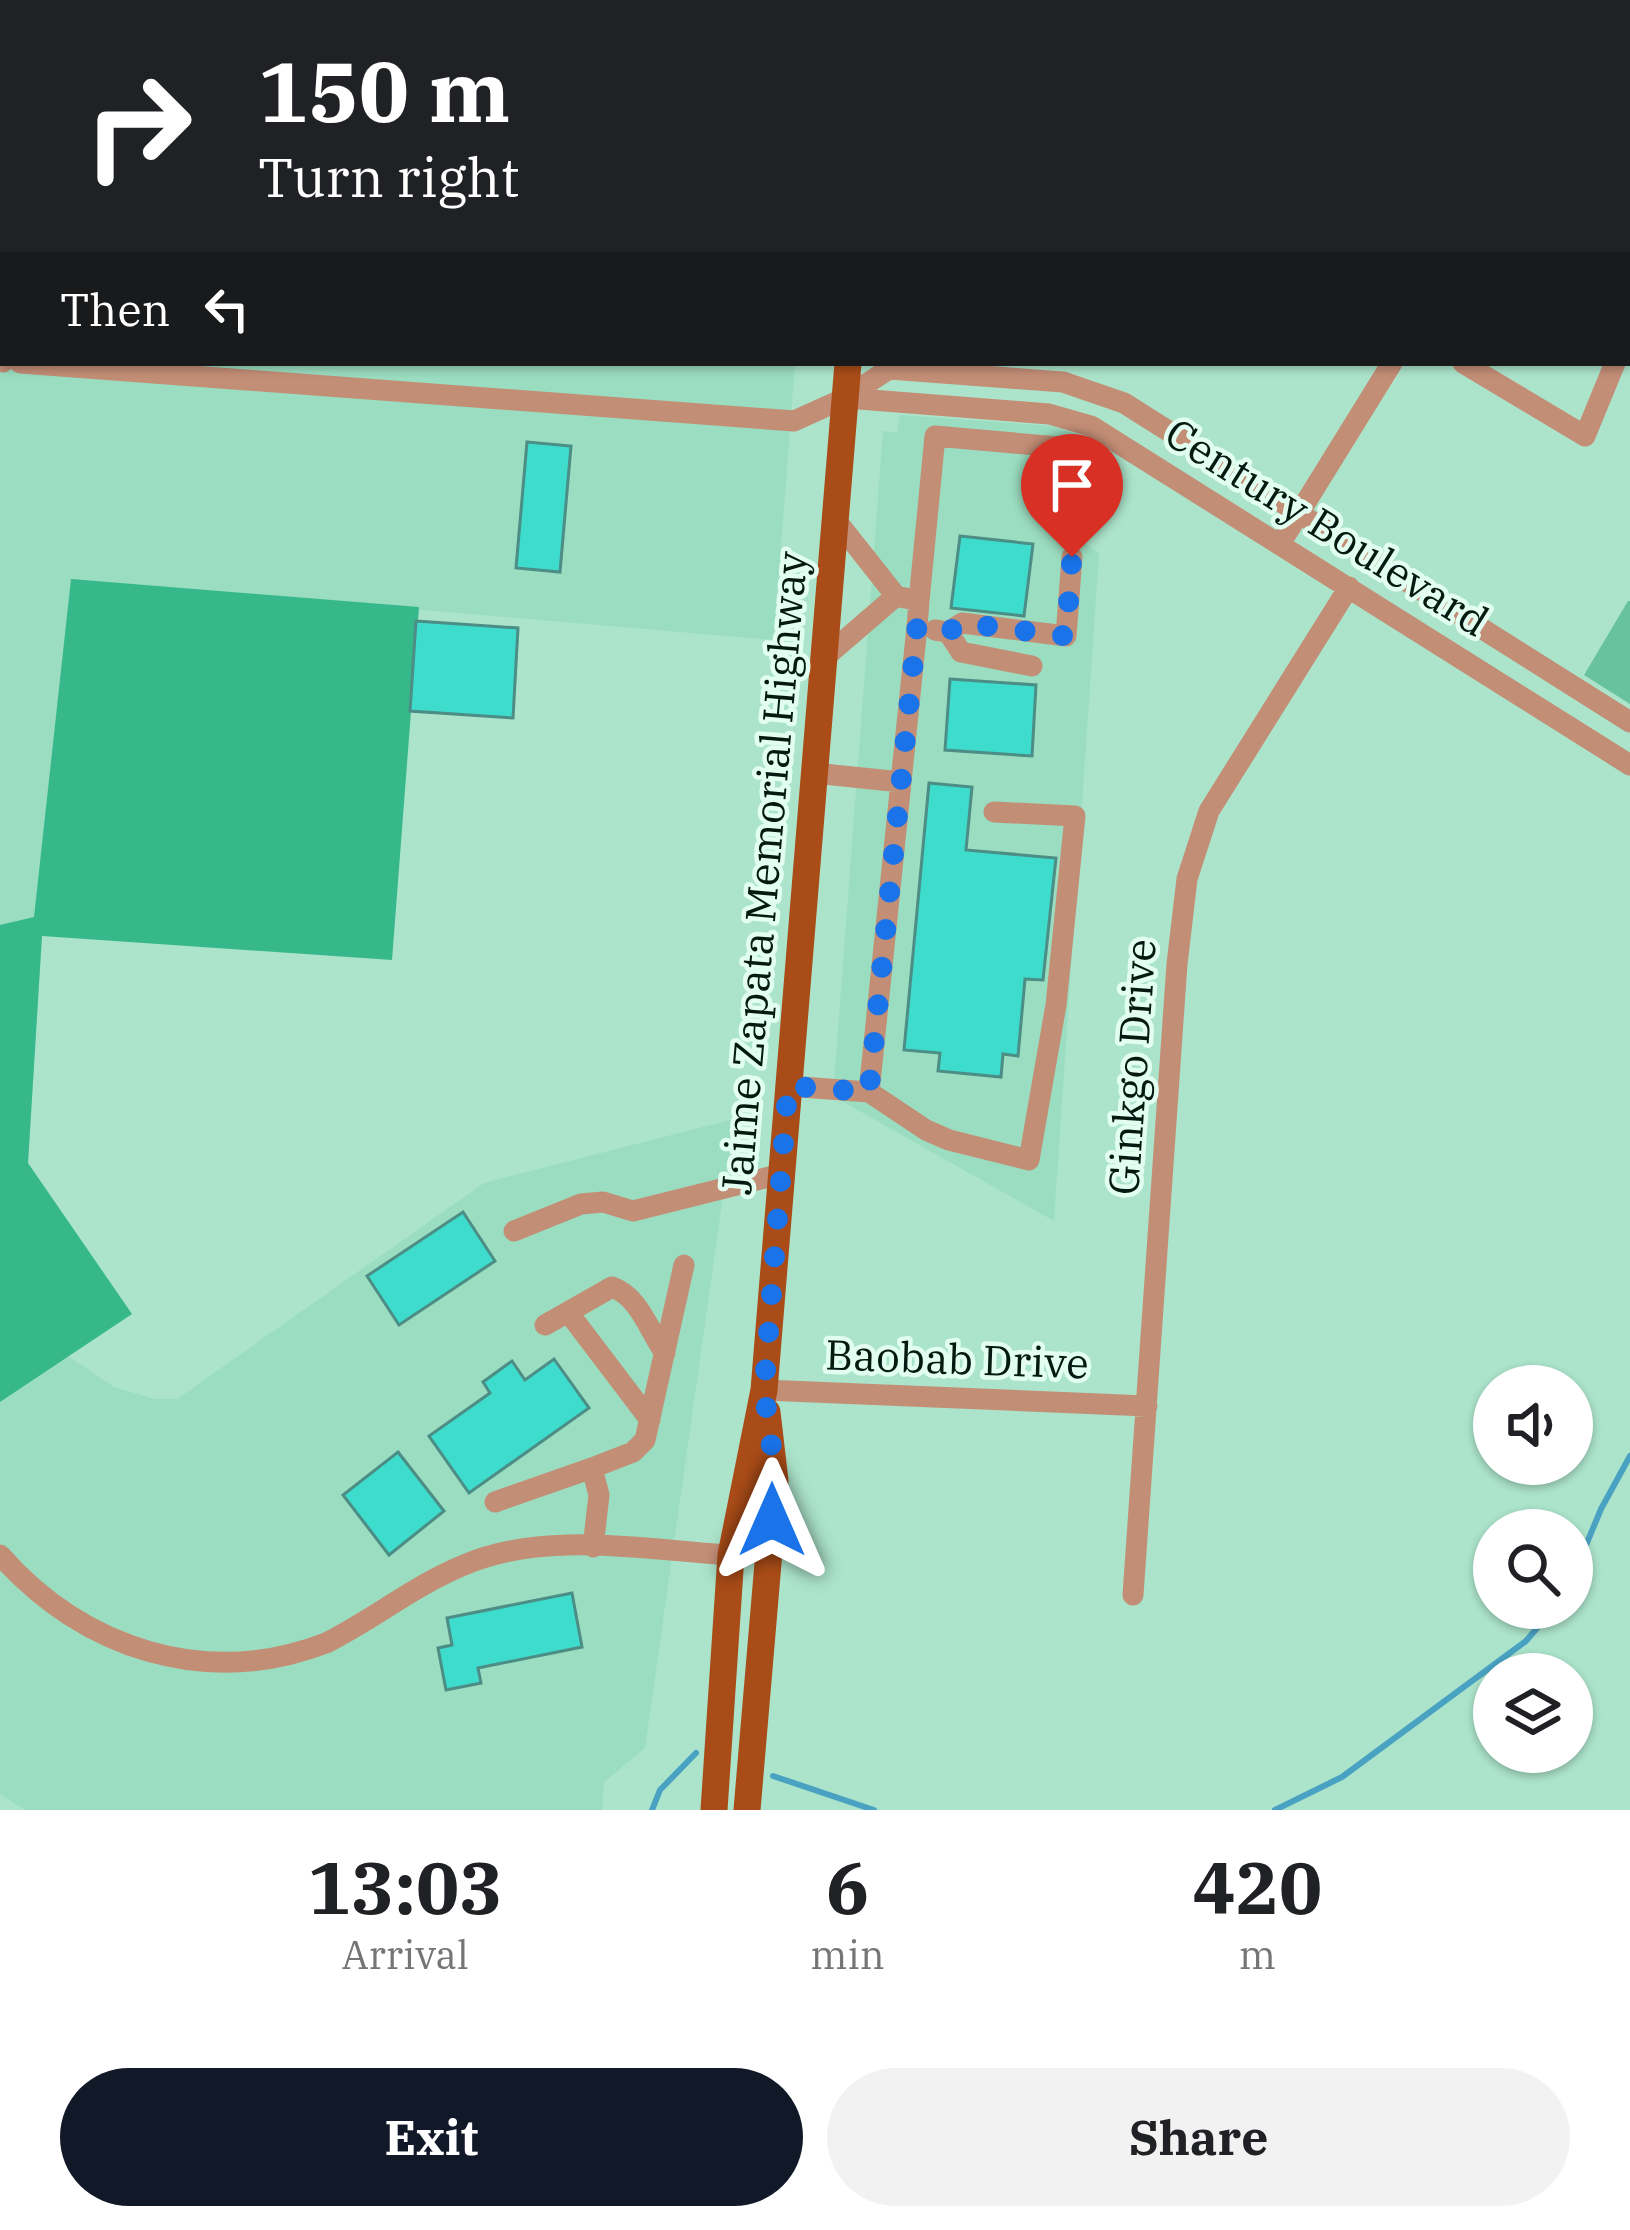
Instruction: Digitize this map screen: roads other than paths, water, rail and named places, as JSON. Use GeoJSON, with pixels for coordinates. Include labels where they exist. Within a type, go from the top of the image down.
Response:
{"type":"FeatureCollection","features":[{"type":"Feature","properties":{"kind":"main road","name":"Jaime Zapata Memorial Highway"},"geometry":{"type":"LineString","coordinates":[[714,1810],[731,1555],[764,1390],[848,366]]}},
{"type":"Feature","properties":{"kind":"main road","name":"Jaime Zapata Memorial Highway"},"geometry":{"type":"LineString","coordinates":[[747,1810],[776,1481],[764,1390]]}},
{"type":"Feature","properties":{"kind":"main road"},"geometry":{"type":"LineString","coordinates":[[731,1555],[742,1564],[751,1588],[747,1692],[755,1722]]}},
{"type":"Feature","properties":{"kind":"street"},"geometry":{"type":"LineString","coordinates":[[59,366],[794,422],[845,398]]}},
{"type":"Feature","properties":{"kind":"street"},"geometry":{"type":"LineString","coordinates":[[1280,544],[1390,366]]}},
{"type":"Feature","properties":{"kind":"street"},"geometry":{"type":"LineString","coordinates":[[1468,366],[1585,436],[1614,366]]}},
{"type":"Feature","properties":{"kind":"street","name":"Century Boulevard"},"geometry":{"type":"LineString","coordinates":[[845,398],[889,370],[1064,382],[1124,403],[1630,722]]}},
{"type":"Feature","properties":{"kind":"street","name":"Century Boulevard"},"geometry":{"type":"LineString","coordinates":[[845,398],[1063,417],[1091,426],[1630,764]]}},
{"type":"Feature","properties":{"kind":"street"},"geometry":{"type":"LineString","coordinates":[[1056,524],[1063,417]]}},
{"type":"Feature","properties":{"kind":"street"},"geometry":{"type":"LineString","coordinates":[[869,1092],[935,436],[1059,447]]}},
{"type":"Feature","properties":{"kind":"street"},"geometry":{"type":"LineString","coordinates":[[835,519],[896,596],[919,601]]}},
{"type":"Feature","properties":{"kind":"street"},"geometry":{"type":"LineString","coordinates":[[917,627],[948,632],[962,623],[1066,636],[1072,557]]}},
{"type":"Feature","properties":{"kind":"street","name":"Ginkgo Drive"},"geometry":{"type":"LineString","coordinates":[[1133,1595],[1187,879],[1209,811],[1236,762],[1348,587]]}},
{"type":"Feature","properties":{"kind":"street"},"geometry":{"type":"LineString","coordinates":[[824,658],[896,596]]}},
{"type":"Feature","properties":{"kind":"street"},"geometry":{"type":"LineString","coordinates":[[948,632],[961,652],[1032,666]]}},
{"type":"Feature","properties":{"kind":"street"},"geometry":{"type":"LineString","coordinates":[[814,773],[901,782]]}},
{"type":"Feature","properties":{"kind":"street"},"geometry":{"type":"LineString","coordinates":[[788,1086],[869,1092],[926,1130],[1029,1160],[1056,1005],[1075,816],[994,812]]}},
{"type":"Feature","properties":{"kind":"street"},"geometry":{"type":"LineString","coordinates":[[514,1231],[581,1204],[603,1202],[633,1211],[781,1174]]}},
{"type":"Feature","properties":{"kind":"street"},"geometry":{"type":"LineString","coordinates":[[495,1502],[633,1453],[646,1440],[684,1265]]}},
{"type":"Feature","properties":{"kind":"street"},"geometry":{"type":"LineString","coordinates":[[545,1325],[612,1287],[621,1289],[664,1352]]}},
{"type":"Feature","properties":{"kind":"street"},"geometry":{"type":"LineString","coordinates":[[568,1312],[650,1420]]}},
{"type":"Feature","properties":{"kind":"street","name":"Baobab Drive"},"geometry":{"type":"LineString","coordinates":[[764,1390],[1148,1406]]}},
{"type":"Feature","properties":{"kind":"street"},"geometry":{"type":"LineString","coordinates":[[592,1468],[599,1495],[593,1547]]}},
{"type":"Feature","properties":{"kind":"street"},"geometry":{"type":"LineString","coordinates":[[0,1555],[28,1586],[86,1628],[155,1652],[229,1662],[303,1652],[463,1565],[497,1553],[537,1546],[731,1555]]}},
{"type":"Feature","properties":{"kind":"waterway"},"geometry":{"type":"LineString","coordinates":[[1593,1528],[1630,1456]]}},
{"type":"Feature","properties":{"kind":"waterway"},"geometry":{"type":"LineString","coordinates":[[1275,1810],[1342,1777],[1536,1629]]}},
{"type":"Feature","properties":{"kind":"waterway"},"geometry":{"type":"LineString","coordinates":[[652,1810],[660,1790],[696,1753]]}},
{"type":"Feature","properties":{"kind":"waterway"},"geometry":{"type":"LineString","coordinates":[[773,1776],[874,1810]]}}]}
